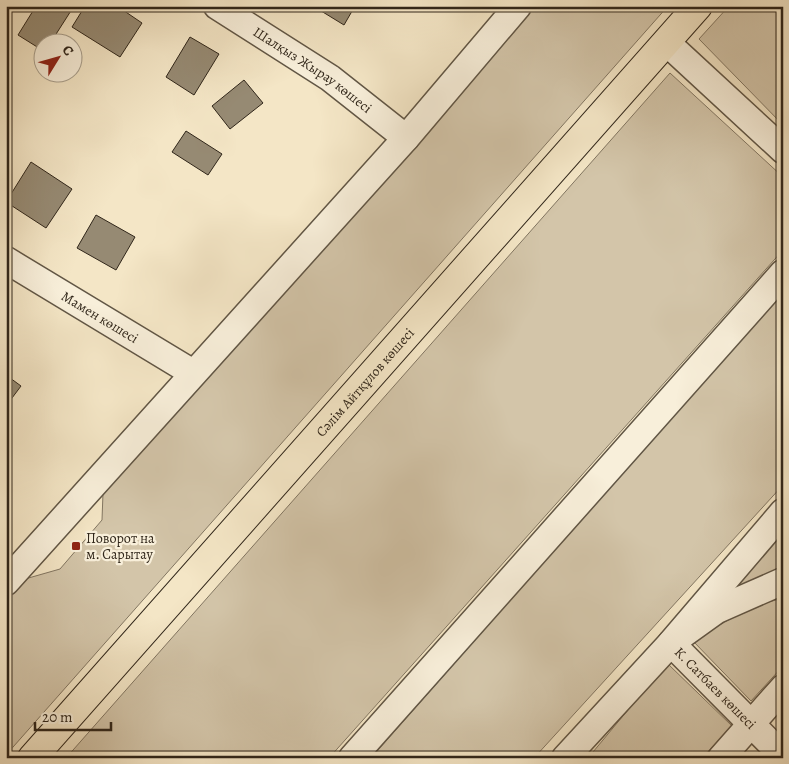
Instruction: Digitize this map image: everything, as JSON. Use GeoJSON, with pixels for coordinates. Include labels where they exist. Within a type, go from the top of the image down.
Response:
{"type":"FeatureCollection","features":[{"type":"Feature","properties":{"kind":"highway","name":"Сәлім Айтқұлов көшесі"},"geometry":{"type":"LineString","coordinates":[[32,758],[698,6]]}},
{"type":"Feature","properties":{"kind":"street","name":"Шалқыз Жырау көшесі"},"geometry":{"type":"LineString","coordinates":[[217,6],[330,78],[406,138]]}},
{"type":"Feature","properties":{"kind":"street"},"geometry":{"type":"LineString","coordinates":[[6,582],[406,138],[518,6]]}},
{"type":"Feature","properties":{"kind":"street"},"geometry":{"type":"LineString","coordinates":[[666,42],[783,150]]}},
{"type":"Feature","properties":{"kind":"street","name":"Мамен көшесі"},"geometry":{"type":"LineString","coordinates":[[6,260],[194,373]]}},
{"type":"Feature","properties":{"kind":"street"},"geometry":{"type":"LineString","coordinates":[[352,758],[783,272]]}},
{"type":"Feature","properties":{"kind":"street"},"geometry":{"type":"LineString","coordinates":[[566,758],[671,643],[783,512]]}},
{"type":"Feature","properties":{"kind":"street"},"geometry":{"type":"LineString","coordinates":[[671,643],[717,610],[783,581]]}},
{"type":"Feature","properties":{"kind":"street","name":"К. Сатбаев көшесі"},"geometry":{"type":"LineString","coordinates":[[671,643],[783,756]]}},
{"type":"Feature","properties":{"kind":"street"},"geometry":{"type":"LineString","coordinates":[[721,758],[783,688]]}},
{"type":"Feature","properties":{"kind":"shaded area"},"geometry":{"type":"Polygon","coordinates":[[[532,6],[668,6],[6,755],[6,600],[25,579],[60,569],[102,520],[103,493],[532,6]]]}},
{"type":"Feature","properties":{"kind":"shaded area"},"geometry":{"type":"Polygon","coordinates":[[[729,6],[783,6],[783,125],[699,39],[729,6]]]}},
{"type":"Feature","properties":{"kind":"shaded area"},"geometry":{"type":"Polygon","coordinates":[[[670,73],[783,177],[783,250],[329,758],[66,758],[670,73]]]}},
{"type":"Feature","properties":{"kind":"shaded area"},"geometry":{"type":"Polygon","coordinates":[[[783,291],[783,485],[534,758],[371,758],[783,291]]]}},
{"type":"Feature","properties":{"kind":"shaded area"},"geometry":{"type":"Polygon","coordinates":[[[783,532],[783,571],[731,591],[783,532]]]}},
{"type":"Feature","properties":{"kind":"shaded area"},"geometry":{"type":"Polygon","coordinates":[[[783,598],[783,666],[751,701],[692,640],[754,606],[783,598]]]}},
{"type":"Feature","properties":{"kind":"shaded area"},"geometry":{"type":"Polygon","coordinates":[[[667,663],[732,726],[702,758],[588,758],[667,663]]]}},
{"type":"Feature","properties":{"kind":"building"},"geometry":{"type":"Polygon","coordinates":[[[36,6],[74,6],[57,32],[32,32],[32,44],[18,35],[36,6]]]}},
{"type":"Feature","properties":{"kind":"building"},"geometry":{"type":"Polygon","coordinates":[[[85,6],[117,6],[142,23],[120,57],[72,27],[85,6]]]}},
{"type":"Feature","properties":{"kind":"building"},"geometry":{"type":"Polygon","coordinates":[[[313,6],[355,6],[344,25],[313,6]]]}},
{"type":"Feature","properties":{"kind":"building"},"geometry":{"type":"Polygon","coordinates":[[[190,37],[219,54],[194,95],[166,77],[190,37]]]}},
{"type":"Feature","properties":{"kind":"building"},"geometry":{"type":"Polygon","coordinates":[[[244,80],[263,103],[230,129],[212,106],[244,80]]]}},
{"type":"Feature","properties":{"kind":"building"},"geometry":{"type":"Polygon","coordinates":[[[186,131],[222,154],[208,175],[172,152],[186,131]]]}},
{"type":"Feature","properties":{"kind":"building"},"geometry":{"type":"Polygon","coordinates":[[[31,162],[72,189],[46,228],[6,202],[31,162]]]}},
{"type":"Feature","properties":{"kind":"building"},"geometry":{"type":"Polygon","coordinates":[[[96,215],[135,237],[116,270],[77,248],[96,215]]]}},
{"type":"Feature","properties":{"kind":"building"},"geometry":{"type":"Polygon","coordinates":[[[6,375],[21,386],[6,406],[6,375]]]}},
{"type":"Feature","properties":{"kind":"place","name":"Поворот на м. Сарытау"},"geometry":{"type":"Point","coordinates":[76,546]}}]}
